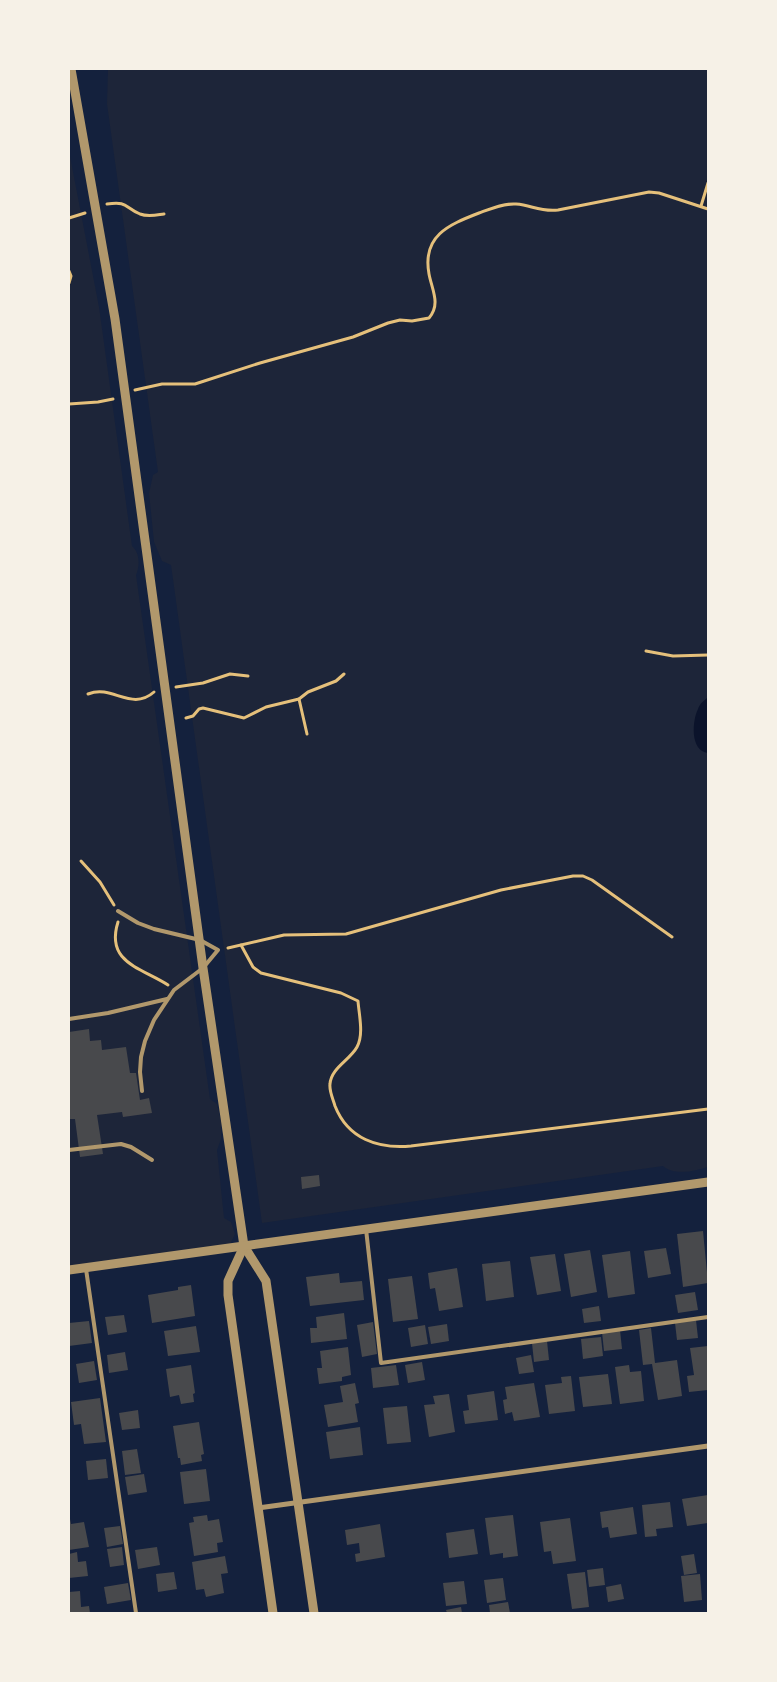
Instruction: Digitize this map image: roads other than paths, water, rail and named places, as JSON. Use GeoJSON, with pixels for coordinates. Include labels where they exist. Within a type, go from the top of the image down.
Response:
{"type":"FeatureCollection","features":[{"type":"Feature","properties":{"kind":"street"},"geometry":{"type":"LineString","coordinates":[[71,71],[104,253],[125,394],[244,1246],[266,1281],[314,1613]]}},
{"type":"Feature","properties":{"kind":"street"},"geometry":{"type":"LineString","coordinates":[[69,1270],[708,1182]]}},
{"type":"Feature","properties":{"kind":"street"},"geometry":{"type":"LineString","coordinates":[[244,1246],[228,1281],[228,1295],[274,1613]]}},
{"type":"Feature","properties":{"kind":"street"},"geometry":{"type":"LineString","coordinates":[[258,1508],[708,1446]]}},
{"type":"Feature","properties":{"kind":"lane"},"geometry":{"type":"LineString","coordinates":[[118,911],[138,923],[154,929],[200,940],[218,950],[204,968],[174,990],[154,1020],[143,1049],[140,1072],[142,1091]]}},
{"type":"Feature","properties":{"kind":"lane"},"geometry":{"type":"LineString","coordinates":[[69,1019],[108,1013],[167,999]]}},
{"type":"Feature","properties":{"kind":"lane"},"geometry":{"type":"LineString","coordinates":[[69,1150],[121,1144],[131,1147],[152,1160]]}},
{"type":"Feature","properties":{"kind":"lane"},"geometry":{"type":"LineString","coordinates":[[366,1229],[381,1363],[708,1317]]}},
{"type":"Feature","properties":{"kind":"lane"},"geometry":{"type":"LineString","coordinates":[[86,1268],[136,1613]]}}]}
